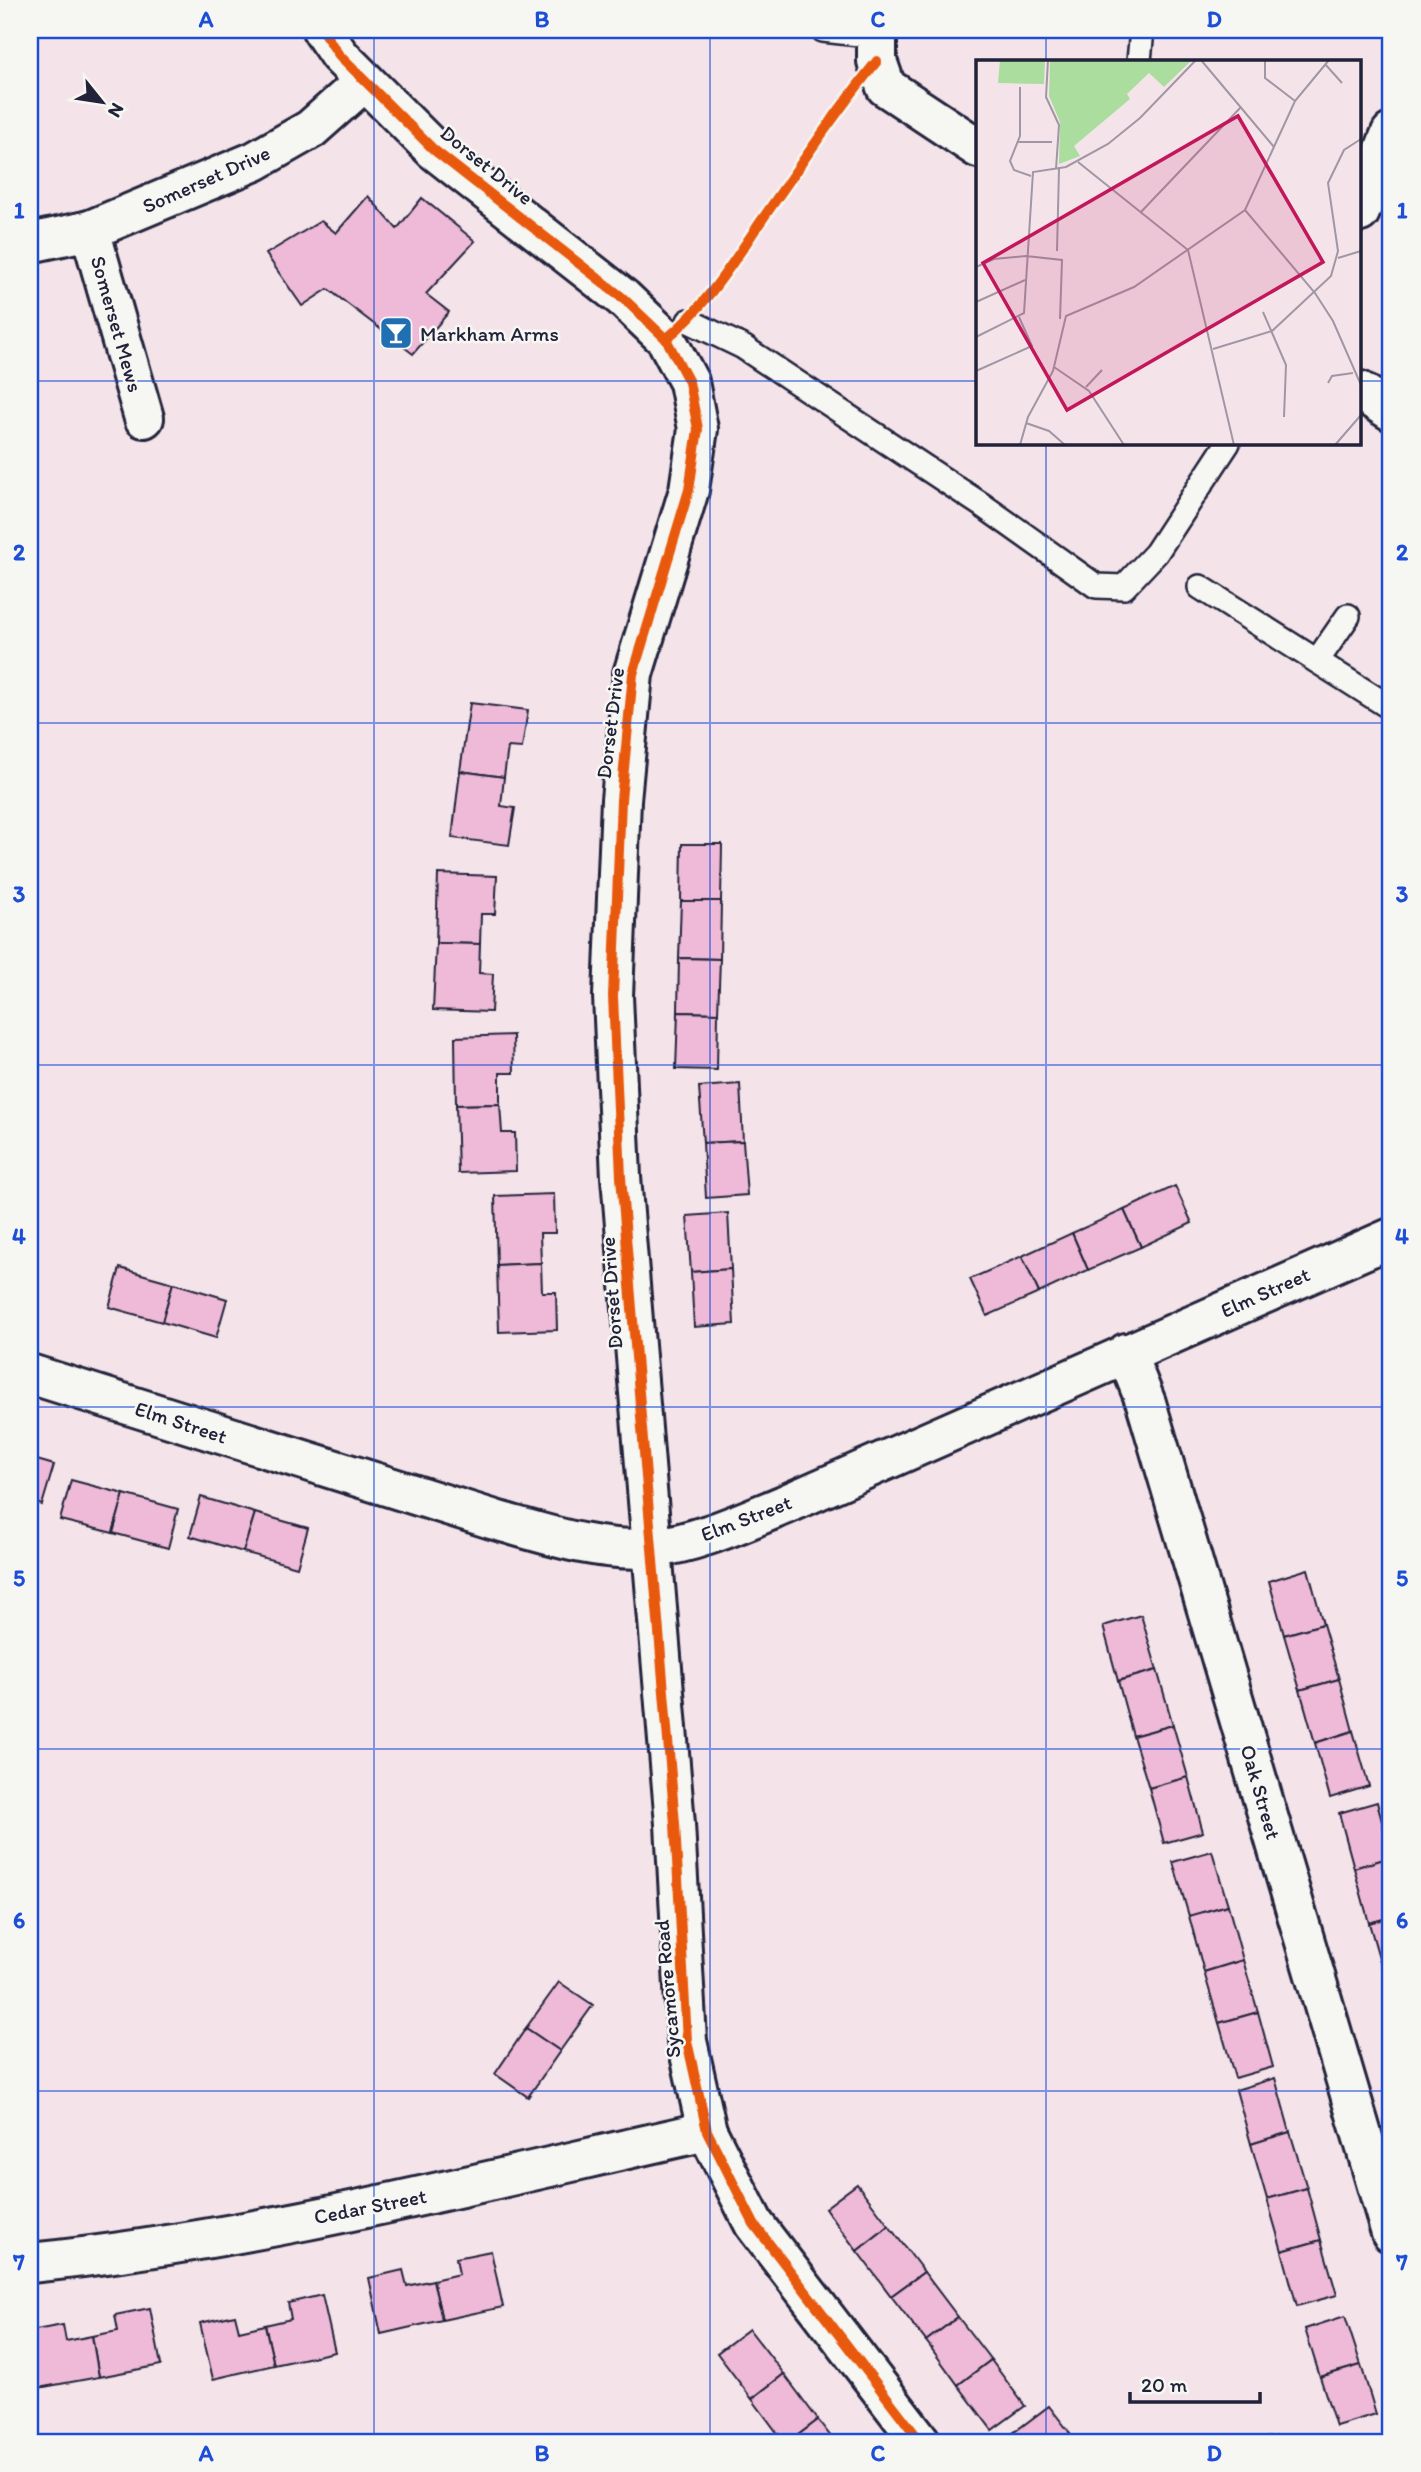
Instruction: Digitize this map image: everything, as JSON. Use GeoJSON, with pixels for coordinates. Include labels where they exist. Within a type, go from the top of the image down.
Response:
{"type":"FeatureCollection","features":[{"type":"Feature","properties":{"kind":"street","name":"Dorset Drive"},"geometry":{"type":"LineString","coordinates":[[322,30],[339,55],[434,150],[623,298],[666,339],[689,382],[698,429],[689,490],[633,674],[621,800],[612,996],[621,1177],[653,1548]]}},
{"type":"Feature","properties":{"kind":"street"},"geometry":{"type":"LineString","coordinates":[[877,42],[886,88],[976,147]]}},
{"type":"Feature","properties":{"kind":"street","name":"Somerset Drive"},"geometry":{"type":"LineString","coordinates":[[30,243],[90,230],[255,162],[310,129],[365,81]]}},
{"type":"Feature","properties":{"kind":"street"},"geometry":{"type":"LineString","coordinates":[[1362,207],[1391,133]]}},
{"type":"Feature","properties":{"kind":"street","name":"Somerset Mews"},"geometry":{"type":"LineString","coordinates":[[90,230],[144,418]]}},
{"type":"Feature","properties":{"kind":"street"},"geometry":{"type":"LineString","coordinates":[[1362,392],[1391,411]]}},
{"type":"Feature","properties":{"kind":"street","name":"Elm Street"},"geometry":{"type":"LineString","coordinates":[[30,1374],[506,1523],[562,1538],[613,1547],[653,1548],[717,1533],[1391,1237]]}},
{"type":"Feature","properties":{"kind":"street","name":"Oak Street"},"geometry":{"type":"LineString","coordinates":[[1126,1353],[1146,1403],[1391,2233]]}},
{"type":"Feature","properties":{"kind":"street","name":"Sycamore Road"},"geometry":{"type":"LineString","coordinates":[[653,1548],[675,1824],[687,2041],[707,2131],[754,2224],[921,2442]]}},
{"type":"Feature","properties":{"kind":"street","name":"Cedar Street"},"geometry":{"type":"LineString","coordinates":[[30,2263],[111,2255],[380,2205],[707,2131]]}},
{"type":"Feature","properties":{"kind":"lane"},"geometry":{"type":"LineString","coordinates":[[822,30],[877,42]]}},
{"type":"Feature","properties":{"kind":"lane"},"geometry":{"type":"LineString","coordinates":[[1139,60],[1142,30]]}},
{"type":"Feature","properties":{"kind":"lane"},"geometry":{"type":"LineString","coordinates":[[689,321],[743,347],[982,505],[1096,586],[1124,587],[1156,553],[1226,444]]}},
{"type":"Feature","properties":{"kind":"lane"},"geometry":{"type":"LineString","coordinates":[[1200,587],[1391,708]]}},
{"type":"Feature","properties":{"kind":"lane"},"geometry":{"type":"LineString","coordinates":[[1317,661],[1348,615]]}},
{"type":"Feature","properties":{"kind":"building"},"geometry":{"type":"Polygon","coordinates":[[[368,196],[397,229],[422,198],[475,241],[426,294],[449,312],[413,354],[328,289],[302,306],[266,254],[321,221],[336,233],[368,196]]]}},
{"type":"Feature","properties":{"kind":"building"},"geometry":{"type":"Polygon","coordinates":[[[470,703],[528,710],[522,748],[508,747],[504,777],[460,771],[470,703]]]}},
{"type":"Feature","properties":{"kind":"building"},"geometry":{"type":"Polygon","coordinates":[[[460,771],[504,777],[501,806],[515,808],[509,845],[452,838],[460,771]]]}},
{"type":"Feature","properties":{"kind":"building"},"geometry":{"type":"Polygon","coordinates":[[[682,844],[722,844],[721,901],[681,901],[682,844]]]}},
{"type":"Feature","properties":{"kind":"building"},"geometry":{"type":"Polygon","coordinates":[[[438,874],[497,876],[495,914],[481,914],[480,944],[436,943],[438,874]]]}},
{"type":"Feature","properties":{"kind":"building"},"geometry":{"type":"Polygon","coordinates":[[[681,901],[721,901],[720,959],[679,958],[681,901]]]}},
{"type":"Feature","properties":{"kind":"building"},"geometry":{"type":"Polygon","coordinates":[[[436,943],[480,944],[479,973],[493,974],[491,1012],[433,1010],[436,943]]]}},
{"type":"Feature","properties":{"kind":"building"},"geometry":{"type":"Polygon","coordinates":[[[679,958],[720,959],[718,1013],[678,1012],[679,958]]]}},
{"type":"Feature","properties":{"kind":"building"},"geometry":{"type":"Polygon","coordinates":[[[678,1012],[718,1013],[717,1070],[676,1069],[678,1012]]]}},
{"type":"Feature","properties":{"kind":"building"},"geometry":{"type":"Polygon","coordinates":[[[513,1035],[514,1073],[500,1073],[500,1104],[456,1105],[455,1037],[513,1035]]]}},
{"type":"Feature","properties":{"kind":"building"},"geometry":{"type":"Polygon","coordinates":[[[740,1084],[743,1141],[703,1143],[699,1087],[740,1084]]]}},
{"type":"Feature","properties":{"kind":"building"},"geometry":{"type":"Polygon","coordinates":[[[500,1104],[502,1133],[515,1133],[516,1171],[458,1173],[456,1105],[500,1104]]]}},
{"type":"Feature","properties":{"kind":"building"},"geometry":{"type":"Polygon","coordinates":[[[743,1141],[747,1195],[706,1198],[703,1143],[743,1141]]]}},
{"type":"Feature","properties":{"kind":"building"},"geometry":{"type":"Polygon","coordinates":[[[1175,1186],[1192,1223],[1141,1247],[1124,1210],[1175,1186]]]}},
{"type":"Feature","properties":{"kind":"building"},"geometry":{"type":"Polygon","coordinates":[[[554,1194],[555,1233],[540,1233],[541,1263],[497,1265],[495,1196],[554,1194]]]}},
{"type":"Feature","properties":{"kind":"building"},"geometry":{"type":"Polygon","coordinates":[[[1124,1210],[1141,1247],[1088,1270],[1072,1233],[1124,1210]]]}},
{"type":"Feature","properties":{"kind":"building"},"geometry":{"type":"Polygon","coordinates":[[[728,1213],[731,1269],[691,1272],[687,1216],[728,1213]]]}},
{"type":"Feature","properties":{"kind":"building"},"geometry":{"type":"Polygon","coordinates":[[[1072,1233],[1088,1270],[1039,1293],[1022,1256],[1072,1233]]]}},
{"type":"Feature","properties":{"kind":"building"},"geometry":{"type":"Polygon","coordinates":[[[1022,1256],[1039,1293],[987,1316],[970,1279],[1022,1256]]]}},
{"type":"Feature","properties":{"kind":"building"},"geometry":{"type":"Polygon","coordinates":[[[541,1263],[542,1292],[556,1292],[557,1330],[499,1332],[497,1265],[541,1263]]]}},
{"type":"Feature","properties":{"kind":"building"},"geometry":{"type":"Polygon","coordinates":[[[120,1268],[173,1283],[162,1322],[109,1307],[120,1268]]]}},
{"type":"Feature","properties":{"kind":"building"},"geometry":{"type":"Polygon","coordinates":[[[731,1269],[734,1324],[694,1327],[691,1272],[731,1269]]]}},
{"type":"Feature","properties":{"kind":"building"},"geometry":{"type":"Polygon","coordinates":[[[173,1283],[227,1299],[216,1338],[162,1322],[173,1283]]]}},
{"type":"Feature","properties":{"kind":"building"},"geometry":{"type":"Polygon","coordinates":[[[30,1458],[54,1465],[42,1505],[30,1501],[30,1458]]]}},
{"type":"Feature","properties":{"kind":"building"},"geometry":{"type":"Polygon","coordinates":[[[71,1480],[124,1494],[113,1533],[60,1520],[71,1480]]]}},
{"type":"Feature","properties":{"kind":"building"},"geometry":{"type":"Polygon","coordinates":[[[124,1494],[178,1509],[168,1548],[113,1533],[124,1494]]]}},
{"type":"Feature","properties":{"kind":"building"},"geometry":{"type":"Polygon","coordinates":[[[201,1497],[255,1513],[243,1552],[190,1536],[201,1497]]]}},
{"type":"Feature","properties":{"kind":"building"},"geometry":{"type":"Polygon","coordinates":[[[255,1513],[308,1528],[297,1567],[243,1552],[255,1513]]]}},
{"type":"Feature","properties":{"kind":"building"},"geometry":{"type":"Polygon","coordinates":[[[1308,1569],[1323,1624],[1284,1635],[1269,1581],[1308,1569]]]}},
{"type":"Feature","properties":{"kind":"building"},"geometry":{"type":"Polygon","coordinates":[[[1141,1615],[1157,1670],[1118,1681],[1103,1626],[1141,1615]]]}},
{"type":"Feature","properties":{"kind":"building"},"geometry":{"type":"Polygon","coordinates":[[[1323,1624],[1339,1679],[1300,1690],[1284,1635],[1323,1624]]]}},
{"type":"Feature","properties":{"kind":"building"},"geometry":{"type":"Polygon","coordinates":[[[1157,1670],[1173,1725],[1133,1736],[1118,1681],[1157,1670]]]}},
{"type":"Feature","properties":{"kind":"building"},"geometry":{"type":"Polygon","coordinates":[[[1339,1679],[1353,1731],[1315,1743],[1300,1690],[1339,1679]]]}},
{"type":"Feature","properties":{"kind":"building"},"geometry":{"type":"Polygon","coordinates":[[[1173,1725],[1188,1777],[1149,1788],[1133,1736],[1173,1725]]]}},
{"type":"Feature","properties":{"kind":"building"},"geometry":{"type":"Polygon","coordinates":[[[1353,1731],[1369,1786],[1330,1798],[1315,1743],[1353,1731]]]}},
{"type":"Feature","properties":{"kind":"building"},"geometry":{"type":"Polygon","coordinates":[[[1188,1777],[1203,1832],[1164,1843],[1149,1788],[1188,1777]]]}},
{"type":"Feature","properties":{"kind":"building"},"geometry":{"type":"Polygon","coordinates":[[[1377,1802],[1391,1857],[1354,1868],[1339,1813],[1377,1802]]]}},
{"type":"Feature","properties":{"kind":"building"},"geometry":{"type":"Polygon","coordinates":[[[1212,1851],[1228,1905],[1189,1916],[1173,1862],[1212,1851]]]}},
{"type":"Feature","properties":{"kind":"building"},"geometry":{"type":"Polygon","coordinates":[[[1391,1857],[1391,1917],[1369,1923],[1354,1868],[1391,1857]]]}},
{"type":"Feature","properties":{"kind":"building"},"geometry":{"type":"Polygon","coordinates":[[[1228,1905],[1243,1960],[1204,1972],[1189,1916],[1228,1905]]]}},
{"type":"Feature","properties":{"kind":"building"},"geometry":{"type":"Polygon","coordinates":[[[1391,1917],[1391,1973],[1384,1975],[1369,1923],[1391,1917]]]}},
{"type":"Feature","properties":{"kind":"building"},"geometry":{"type":"Polygon","coordinates":[[[1243,1960],[1258,2012],[1219,2023],[1204,1972],[1243,1960]]]}},
{"type":"Feature","properties":{"kind":"building"},"geometry":{"type":"Polygon","coordinates":[[[1391,1973],[1391,2001],[1384,1975],[1391,1973]]]}},
{"type":"Feature","properties":{"kind":"building"},"geometry":{"type":"Polygon","coordinates":[[[559,1982],[593,2005],[560,2051],[526,2028],[559,1982]]]}},
{"type":"Feature","properties":{"kind":"building"},"geometry":{"type":"Polygon","coordinates":[[[1258,2012],[1273,2067],[1235,2078],[1219,2023],[1258,2012]]]}},
{"type":"Feature","properties":{"kind":"building"},"geometry":{"type":"Polygon","coordinates":[[[526,2028],[560,2051],[528,2097],[495,2074],[526,2028]]]}},
{"type":"Feature","properties":{"kind":"building"},"geometry":{"type":"Polygon","coordinates":[[[1275,2078],[1290,2132],[1251,2144],[1236,2090],[1275,2078]]]}},
{"type":"Feature","properties":{"kind":"building"},"geometry":{"type":"Polygon","coordinates":[[[1290,2132],[1307,2188],[1267,2199],[1251,2144],[1290,2132]]]}},
{"type":"Feature","properties":{"kind":"building"},"geometry":{"type":"Polygon","coordinates":[[[857,2184],[889,2226],[857,2251],[825,2208],[857,2184]]]}},
{"type":"Feature","properties":{"kind":"building"},"geometry":{"type":"Polygon","coordinates":[[[1307,2188],[1321,2240],[1282,2251],[1267,2199],[1307,2188]]]}},
{"type":"Feature","properties":{"kind":"building"},"geometry":{"type":"Polygon","coordinates":[[[889,2226],[924,2272],[891,2296],[857,2251],[889,2226]]]}},
{"type":"Feature","properties":{"kind":"building"},"geometry":{"type":"Polygon","coordinates":[[[1321,2240],[1337,2295],[1297,2306],[1282,2251],[1321,2240]]]}},
{"type":"Feature","properties":{"kind":"building"},"geometry":{"type":"Polygon","coordinates":[[[491,2251],[503,2307],[442,2320],[433,2280],[459,2274],[456,2258],[491,2251]]]}},
{"type":"Feature","properties":{"kind":"building"},"geometry":{"type":"Polygon","coordinates":[[[403,2270],[407,2286],[433,2280],[442,2320],[381,2334],[369,2278],[403,2270]]]}},
{"type":"Feature","properties":{"kind":"building"},"geometry":{"type":"Polygon","coordinates":[[[924,2272],[958,2317],[926,2341],[891,2296],[924,2272]]]}},
{"type":"Feature","properties":{"kind":"building"},"geometry":{"type":"Polygon","coordinates":[[[322,2295],[335,2352],[274,2365],[265,2325],[291,2319],[288,2303],[322,2295]]]}},
{"type":"Feature","properties":{"kind":"building"},"geometry":{"type":"Polygon","coordinates":[[[150,2308],[161,2365],[99,2377],[92,2336],[118,2331],[115,2315],[150,2308]]]}},
{"type":"Feature","properties":{"kind":"building"},"geometry":{"type":"Polygon","coordinates":[[[235,2315],[239,2331],[265,2325],[274,2365],[213,2379],[200,2323],[235,2315]]]}},
{"type":"Feature","properties":{"kind":"building"},"geometry":{"type":"Polygon","coordinates":[[[1345,2316],[1361,2365],[1320,2377],[1305,2329],[1345,2316]]]}},
{"type":"Feature","properties":{"kind":"building"},"geometry":{"type":"Polygon","coordinates":[[[958,2317],[991,2360],[958,2385],[926,2341],[958,2317]]]}},
{"type":"Feature","properties":{"kind":"building"},"geometry":{"type":"Polygon","coordinates":[[[63,2325],[66,2341],[92,2336],[99,2377],[38,2388],[30,2331],[63,2325]]]}},
{"type":"Feature","properties":{"kind":"building"},"geometry":{"type":"Polygon","coordinates":[[[749,2329],[784,2374],[752,2399],[717,2353],[749,2329]]]}},
{"type":"Feature","properties":{"kind":"building"},"geometry":{"type":"Polygon","coordinates":[[[991,2360],[1025,2406],[992,2430],[958,2385],[991,2360]]]}},
{"type":"Feature","properties":{"kind":"building"},"geometry":{"type":"Polygon","coordinates":[[[1361,2365],[1376,2414],[1336,2426],[1320,2377],[1361,2365]]]}},
{"type":"Feature","properties":{"kind":"building"},"geometry":{"type":"Polygon","coordinates":[[[784,2374],[818,2420],[789,2442],[784,2442],[752,2399],[784,2374]]]}},
{"type":"Feature","properties":{"kind":"building"},"geometry":{"type":"Polygon","coordinates":[[[1049,2406],[1070,2433],[1058,2442],[1001,2442],[1049,2406]]]}},
{"type":"Feature","properties":{"kind":"building"},"geometry":{"type":"Polygon","coordinates":[[[818,2420],[835,2442],[789,2442],[818,2420]]]}},
{"type":"Feature","properties":{"kind":"building"},"geometry":{"type":"Polygon","coordinates":[[[1070,2433],[1077,2442],[1058,2442],[1070,2433]]]}},
{"type":"Feature","properties":{"kind":"building"},"geometry":{"type":"Polygon","coordinates":[[[1290,2435],[1291,2442],[1238,2442],[1238,2441],[1290,2435]]]}},
{"type":"Feature","properties":{"kind":"cycle path"},"geometry":{"type":"LineString","coordinates":[[322,30],[339,55],[434,150],[623,298],[666,339],[689,382],[698,429],[689,490],[633,674],[621,800],[613,996],[621,1177],[675,1824],[687,2041],[707,2131],[754,2224],[921,2442]]}},
{"type":"Feature","properties":{"kind":"cycle path"},"geometry":{"type":"LineString","coordinates":[[666,339],[716,286],[877,61]]}},
{"type":"Feature","properties":{"kind":"place","name":"Markham Arms"},"geometry":{"type":"Point","coordinates":[396,333]}}]}
